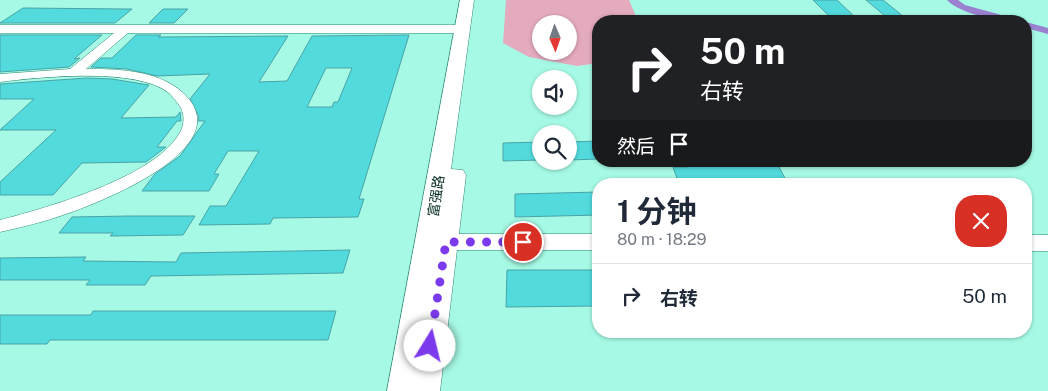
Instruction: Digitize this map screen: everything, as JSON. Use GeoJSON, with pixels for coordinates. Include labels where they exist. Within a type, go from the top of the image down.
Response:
{"type":"FeatureCollection","features":[{"type":"Feature","properties":{"kind":"main road","name":"富强路"},"geometry":{"type":"LineString","coordinates":[[424,391],[437,242],[467,0]]}},
{"type":"Feature","properties":{"kind":"main road","name":"富强路"},"geometry":{"type":"LineString","coordinates":[[403,391],[437,242],[477,0]]}},
{"type":"Feature","properties":{"kind":"street"},"geometry":{"type":"LineString","coordinates":[[0,29],[463,29]]}},
{"type":"Feature","properties":{"kind":"street"},"geometry":{"type":"LineString","coordinates":[[74,72],[125,29]]}},
{"type":"Feature","properties":{"kind":"street"},"geometry":{"type":"LineString","coordinates":[[0,78],[74,72],[148,80],[171,88],[190,108],[192,120],[187,135],[176,148],[160,162],[126,182],[45,215],[0,226]]}},
{"type":"Feature","properties":{"kind":"street"},"geometry":{"type":"LineString","coordinates":[[437,242],[592,242]]}},
{"type":"Feature","properties":{"kind":"street"},"geometry":{"type":"LineString","coordinates":[[1032,243],[1048,243]]}},
{"type":"Feature","properties":{"kind":"shaded area"},"geometry":{"type":"Polygon","coordinates":[[[506,0],[629,0],[635,15],[592,15],[592,64],[577,66],[545,60],[578,60],[578,15],[532,15],[532,58],[503,43],[506,0]]]}},
{"type":"Feature","properties":{"kind":"building"},"geometry":{"type":"Polygon","coordinates":[[[813,0],[837,0],[853,15],[828,15],[813,0]]]}},
{"type":"Feature","properties":{"kind":"building"},"geometry":{"type":"Polygon","coordinates":[[[866,0],[883,0],[902,15],[884,15],[866,0]]]}},
{"type":"Feature","properties":{"kind":"building"},"geometry":{"type":"Polygon","coordinates":[[[23,8],[132,9],[115,23],[0,23],[23,8]]]}},
{"type":"Feature","properties":{"kind":"building"},"geometry":{"type":"Polygon","coordinates":[[[163,9],[188,9],[174,23],[149,23],[163,9]]]}},
{"type":"Feature","properties":{"kind":"building"},"geometry":{"type":"Polygon","coordinates":[[[0,35],[102,35],[74,59],[80,58],[69,67],[0,72],[0,35]]]}},
{"type":"Feature","properties":{"kind":"building"},"geometry":{"type":"Polygon","coordinates":[[[136,35],[161,35],[158,37],[288,36],[259,82],[287,81],[312,36],[409,35],[359,199],[364,199],[358,217],[273,218],[270,224],[199,225],[210,206],[226,206],[259,151],[228,151],[214,174],[219,174],[209,191],[142,191],[155,174],[180,156],[205,121],[198,121],[199,117],[190,99],[210,74],[157,76],[127,69],[91,67],[101,58],[112,58],[136,35]],[[326,68],[307,107],[332,107],[334,102],[338,102],[352,68],[326,68]]]}},
{"type":"Feature","properties":{"kind":"building"},"geometry":{"type":"Polygon","coordinates":[[[87,78],[112,79],[149,85],[121,118],[176,117],[180,112],[181,121],[177,121],[157,147],[166,147],[146,162],[82,163],[53,195],[0,195],[0,182],[56,130],[0,130],[34,99],[0,99],[0,84],[87,78]]]}},
{"type":"Feature","properties":{"kind":"building"},"geometry":{"type":"Polygon","coordinates":[[[592,141],[592,159],[577,160],[577,142],[592,141]]]}},
{"type":"Feature","properties":{"kind":"building"},"geometry":{"type":"Polygon","coordinates":[[[532,142],[532,160],[503,161],[503,143],[532,142]]]}},
{"type":"Feature","properties":{"kind":"building"},"geometry":{"type":"Polygon","coordinates":[[[673,167],[779,167],[785,178],[677,178],[673,167]]]}},
{"type":"Feature","properties":{"kind":"building"},"geometry":{"type":"Polygon","coordinates":[[[592,192],[592,215],[515,217],[515,194],[592,192]]]}},
{"type":"Feature","properties":{"kind":"building"},"geometry":{"type":"Polygon","coordinates":[[[195,216],[183,235],[110,236],[113,233],[59,233],[72,217],[195,216]]]}},
{"type":"Feature","properties":{"kind":"building"},"geometry":{"type":"Polygon","coordinates":[[[350,250],[343,273],[151,276],[145,285],[86,285],[90,280],[0,280],[0,258],[86,257],[83,261],[176,262],[181,253],[350,250]]]}},
{"type":"Feature","properties":{"kind":"building"},"geometry":{"type":"Polygon","coordinates":[[[507,270],[592,270],[592,306],[506,307],[507,270]]]}},
{"type":"Feature","properties":{"kind":"building"},"geometry":{"type":"Polygon","coordinates":[[[93,311],[336,311],[328,340],[50,340],[47,344],[0,344],[0,315],[91,315],[93,311]]]}},
{"type":"Feature","properties":{"kind":"waterway"},"geometry":{"type":"LineString","coordinates":[[952,0],[962,7],[991,15]]}},
{"type":"Feature","properties":{"kind":"waterway"},"geometry":{"type":"LineString","coordinates":[[1032,27],[1048,31]]}},
{"type":"Feature","properties":{"kind":"route"},"geometry":{"type":"LineString","coordinates":[[430,346],[446,242],[523,242]]}}]}
